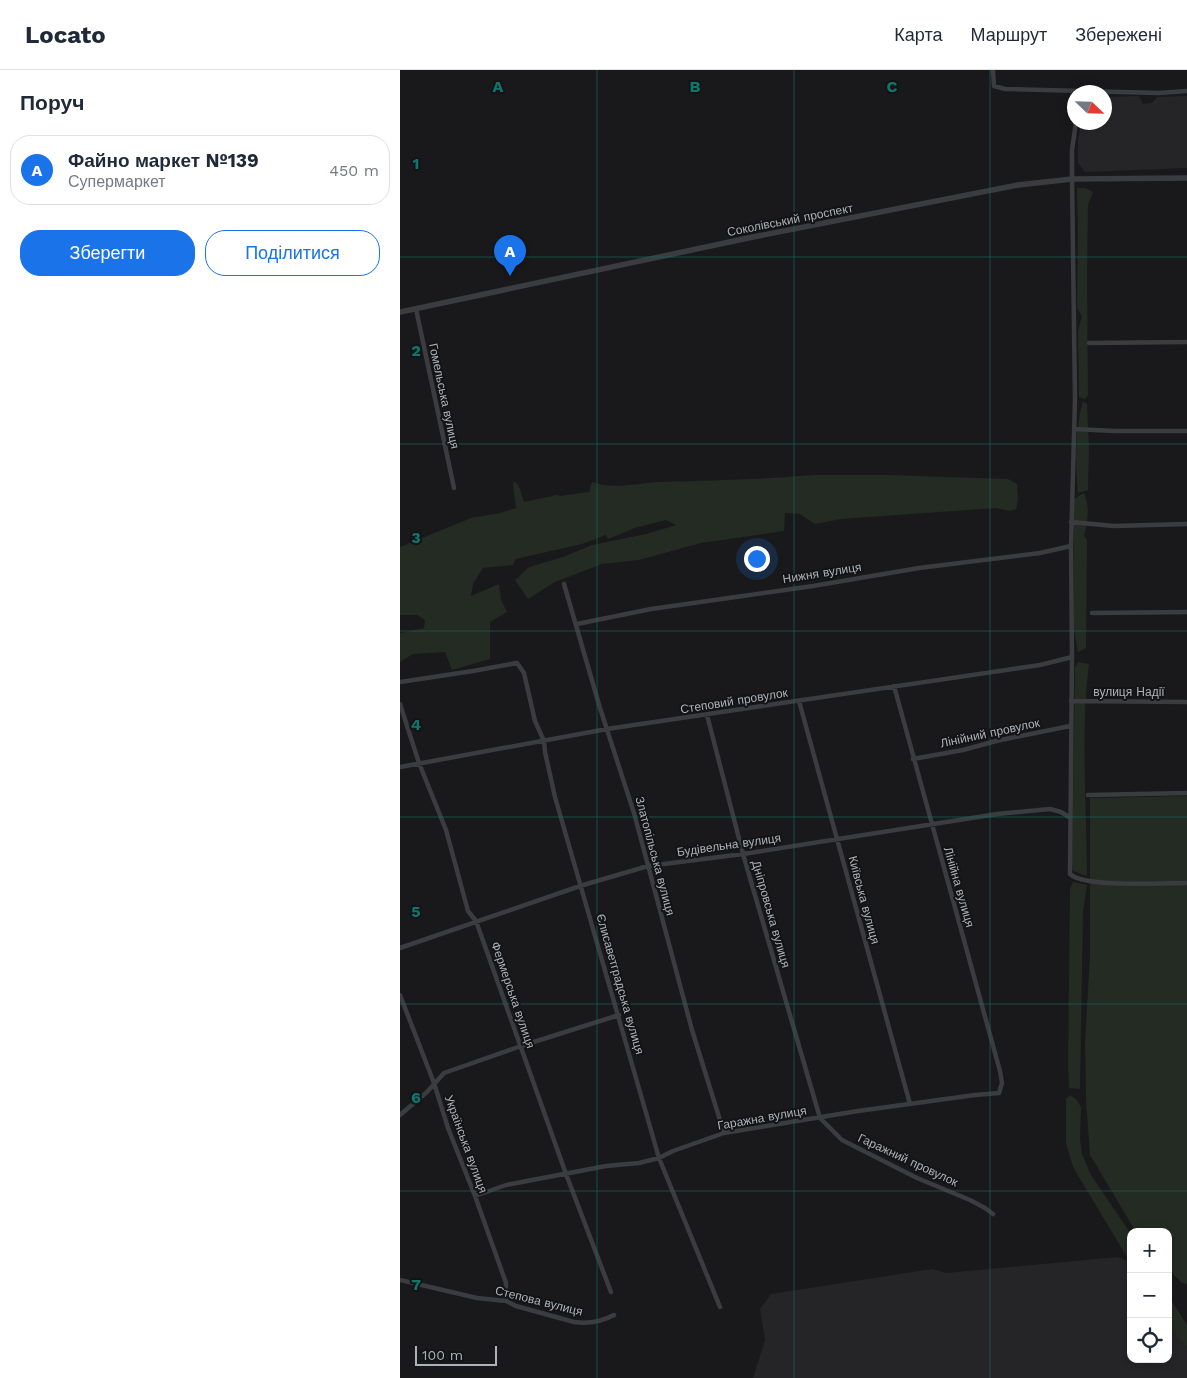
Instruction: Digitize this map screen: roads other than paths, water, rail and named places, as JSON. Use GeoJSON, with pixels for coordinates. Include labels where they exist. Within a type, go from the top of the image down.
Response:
{"type":"FeatureCollection","features":[{"type":"Feature","properties":{"kind":"street"},"geometry":{"type":"LineString","coordinates":[[993,70],[994,86],[1005,90],[1067,91]]}},
{"type":"Feature","properties":{"kind":"street"},"geometry":{"type":"LineString","coordinates":[[1112,92],[1159,93],[1187,91]]}},
{"type":"Feature","properties":{"kind":"street"},"geometry":{"type":"LineString","coordinates":[[1075,130],[1072,150],[1075,399],[1071,522],[1070,874],[1075,879],[1094,882],[1187,883]]}},
{"type":"Feature","properties":{"kind":"street","name":"Соколівський проспект"},"geometry":{"type":"LineString","coordinates":[[400,312],[754,237],[1018,185],[1072,179],[1187,178]]}},
{"type":"Feature","properties":{"kind":"street","name":"Гомельська вулиця"},"geometry":{"type":"LineString","coordinates":[[416,309],[454,488]]}},
{"type":"Feature","properties":{"kind":"street"},"geometry":{"type":"LineString","coordinates":[[1089,343],[1187,342]]}},
{"type":"Feature","properties":{"kind":"street"},"geometry":{"type":"LineString","coordinates":[[1074,430],[1187,431]]}},
{"type":"Feature","properties":{"kind":"street"},"geometry":{"type":"LineString","coordinates":[[1071,522],[1114,526],[1187,524]]}},
{"type":"Feature","properties":{"kind":"street","name":"Нижня вулиця"},"geometry":{"type":"LineString","coordinates":[[577,624],[651,609],[814,586],[919,568],[1040,553],[1071,546]]}},
{"type":"Feature","properties":{"kind":"street","name":"Златопільська вулиця"},"geometry":{"type":"LineString","coordinates":[[564,584],[634,812],[692,1030],[724,1134]]}},
{"type":"Feature","properties":{"kind":"street"},"geometry":{"type":"LineString","coordinates":[[1092,613],[1187,612]]}},
{"type":"Feature","properties":{"kind":"street","name":"Степовий провулок"},"geometry":{"type":"LineString","coordinates":[[400,767],[607,729],[1040,665],[1072,658]]}},
{"type":"Feature","properties":{"kind":"street","name":"Єлисаветградська вулиця"},"geometry":{"type":"LineString","coordinates":[[400,682],[517,662],[524,674],[535,721],[544,740],[555,797],[580,886],[586,899],[659,1158],[720,1307]]}},
{"type":"Feature","properties":{"kind":"street","name":"Лінійна вулиця"},"geometry":{"type":"LineString","coordinates":[[894,686],[930,824],[995,1052],[1002,1083],[999,1093]]}},
{"type":"Feature","properties":{"kind":"street","name":"Київська вулиця"},"geometry":{"type":"LineString","coordinates":[[799,701],[910,1104]]}},
{"type":"Feature","properties":{"kind":"street","name":"вулиця Надії"},"geometry":{"type":"LineString","coordinates":[[1071,701],[1187,702]]}},
{"type":"Feature","properties":{"kind":"street","name":"Фермерська вулиця"},"geometry":{"type":"LineString","coordinates":[[400,704],[419,764],[446,830],[468,911],[476,921],[566,1174],[611,1292]]}},
{"type":"Feature","properties":{"kind":"street","name":"Дніпровська вулиця"},"geometry":{"type":"LineString","coordinates":[[707,715],[743,854],[820,1118]]}},
{"type":"Feature","properties":{"kind":"street","name":"Лінійний провулок"},"geometry":{"type":"LineString","coordinates":[[913,759],[963,750],[996,740],[1070,726]]}},
{"type":"Feature","properties":{"kind":"street"},"geometry":{"type":"LineString","coordinates":[[1088,795],[1187,793]]}},
{"type":"Feature","properties":{"kind":"street","name":"Будівельна вулиця"},"geometry":{"type":"LineString","coordinates":[[400,948],[580,886],[648,866],[743,854],[997,814],[1050,809],[1061,812],[1069,817]]}},
{"type":"Feature","properties":{"kind":"street","name":"Українська вулиця"},"geometry":{"type":"LineString","coordinates":[[400,995],[413,1033],[434,1083],[448,1128],[506,1283],[506,1301]]}},
{"type":"Feature","properties":{"kind":"street"},"geometry":{"type":"LineString","coordinates":[[400,1115],[427,1092],[444,1073],[520,1046],[619,1015]]}},
{"type":"Feature","properties":{"kind":"street","name":"Гаражна вулиця"},"geometry":{"type":"LineString","coordinates":[[475,1196],[506,1185],[606,1166],[639,1163],[659,1158],[673,1151],[724,1134],[910,1104],[999,1093]]}},
{"type":"Feature","properties":{"kind":"street","name":"Гаражний провулок"},"geometry":{"type":"LineString","coordinates":[[820,1118],[842,1140],[917,1178],[970,1200],[993,1214]]}},
{"type":"Feature","properties":{"kind":"street","name":"Степова вулиця"},"geometry":{"type":"LineString","coordinates":[[400,1279],[477,1298],[506,1301],[516,1306],[574,1322],[601,1321],[614,1315]]}},
{"type":"Feature","properties":{"kind":"place","name":"Файно маркет №139"},"geometry":{"type":"Point","coordinates":[510,276]}}]}
